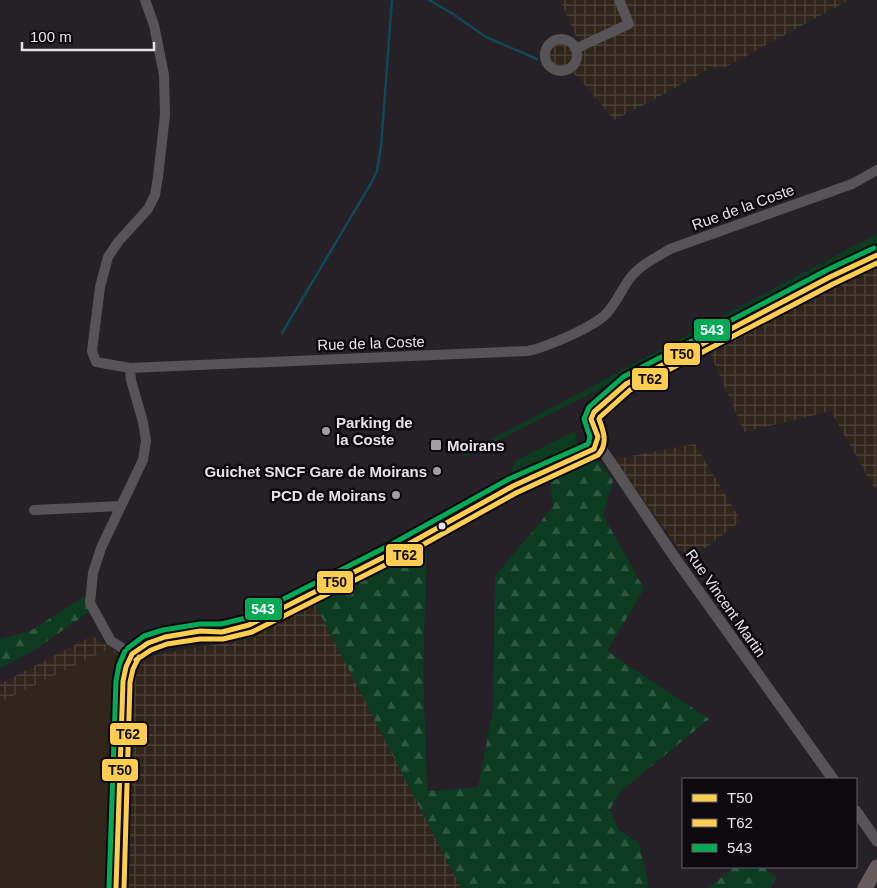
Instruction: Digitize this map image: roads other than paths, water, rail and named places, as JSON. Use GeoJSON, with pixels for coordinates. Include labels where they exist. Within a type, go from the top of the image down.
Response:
{"type":"FeatureCollection","features":[{"type":"Feature","properties":{"kind":"main road"},"geometry":{"type":"LineString","coordinates":[[865,888],[877,867]]}},
{"type":"Feature","properties":{"kind":"street","name":"Rue de la Coste"},"geometry":{"type":"LineString","coordinates":[[145,0],[154,25],[164,75],[165,115],[158,176],[155,195],[148,210],[118,242],[108,257],[100,286],[92,351],[96,362],[130,368],[521,351],[542,348],[580,330],[606,314],[629,279],[644,266],[670,249],[852,184],[877,170]]}},
{"type":"Feature","properties":{"kind":"street"},"geometry":{"type":"LineString","coordinates":[[576,49],[629,24],[619,0]]}},
{"type":"Feature","properties":{"kind":"street"},"geometry":{"type":"LineString","coordinates":[[116,888],[123,681],[126,667],[132,654],[148,643],[165,637],[200,631],[222,632],[249,625],[396,551],[513,486],[594,449],[598,437],[591,419],[594,412],[626,384],[877,255]]}},
{"type":"Feature","properties":{"kind":"street"},"geometry":{"type":"LineString","coordinates":[[130,368],[130,380],[143,422],[146,441],[143,460],[101,548],[94,573],[90,603],[111,641],[132,654]]}},
{"type":"Feature","properties":{"kind":"street","name":"Rue Vincent Martin"},"geometry":{"type":"LineString","coordinates":[[597,443],[675,558],[832,778]]}},
{"type":"Feature","properties":{"kind":"street"},"geometry":{"type":"LineString","coordinates":[[34,510],[120,506]]}},
{"type":"Feature","properties":{"kind":"street"},"geometry":{"type":"LineString","coordinates":[[857,812],[877,841]]}},
{"type":"Feature","properties":{"kind":"waterway"},"geometry":{"type":"LineString","coordinates":[[282,333],[377,171],[381,147],[392,0]]}},
{"type":"Feature","properties":{"kind":"waterway"},"geometry":{"type":"LineString","coordinates":[[429,0],[486,37],[537,59]]}},
{"type":"Feature","properties":{"kind":"place","name":"Parking de la Coste"},"geometry":{"type":"Point","coordinates":[326,431]}},
{"type":"Feature","properties":{"kind":"place","name":"Moirans"},"geometry":{"type":"Point","coordinates":[436,445]}},
{"type":"Feature","properties":{"kind":"place","name":"Guichet SNCF Gare de Moirans"},"geometry":{"type":"Point","coordinates":[437,471]}},
{"type":"Feature","properties":{"kind":"place","name":"PCD de Moirans"},"geometry":{"type":"Point","coordinates":[396,495]}}]}
